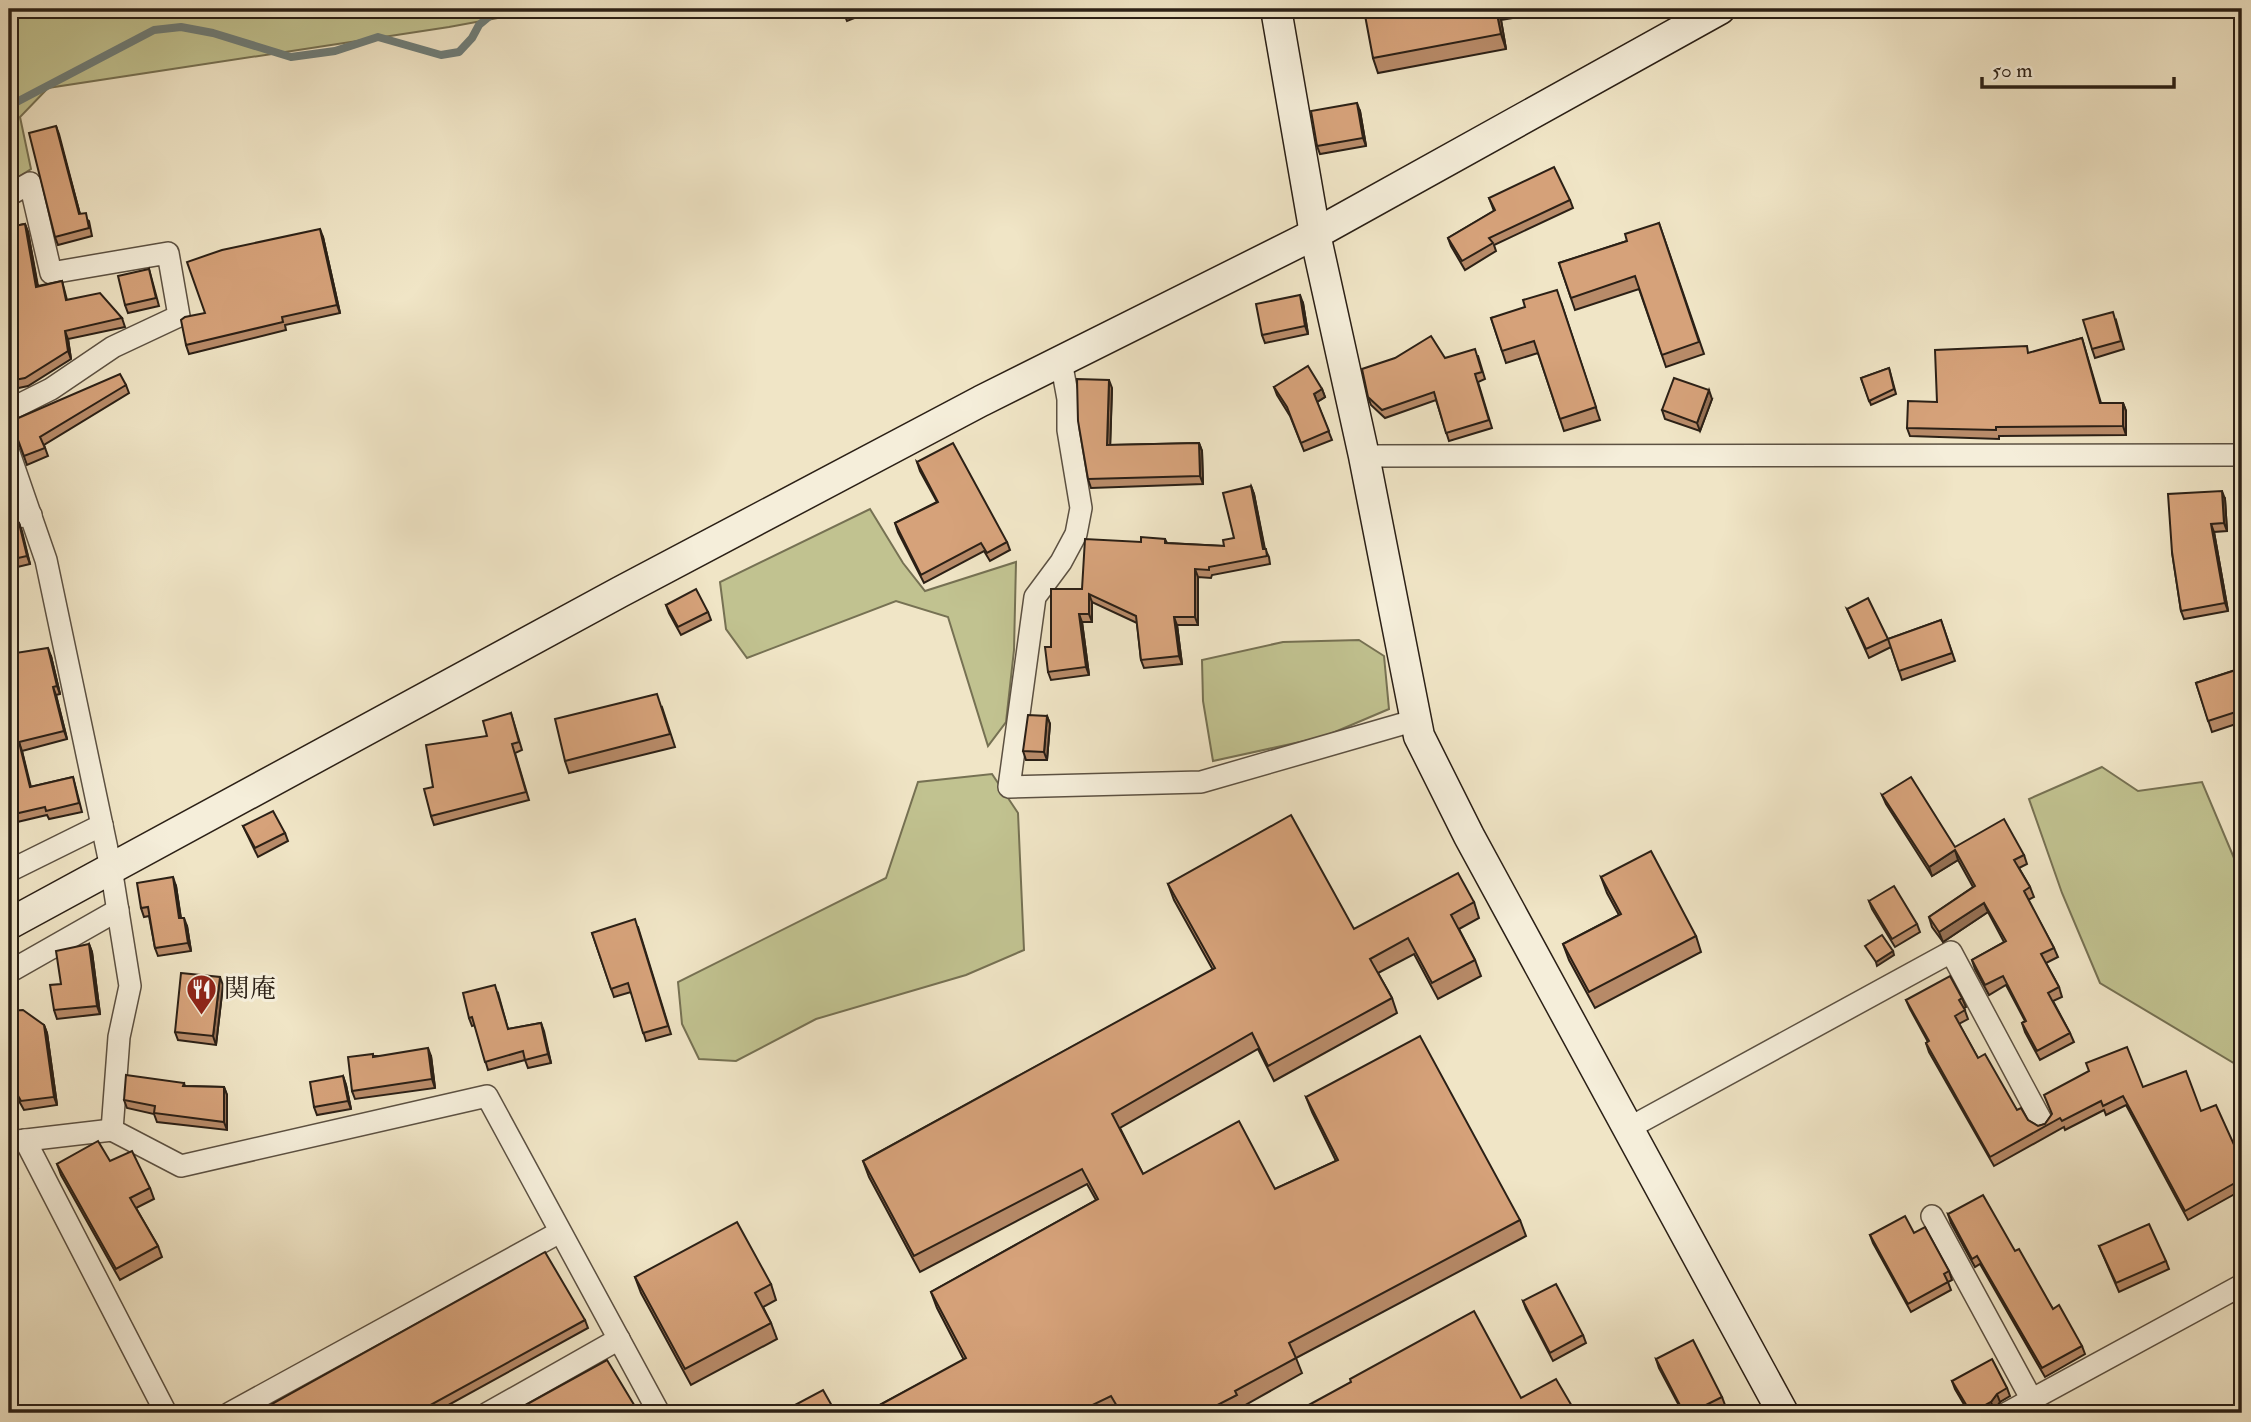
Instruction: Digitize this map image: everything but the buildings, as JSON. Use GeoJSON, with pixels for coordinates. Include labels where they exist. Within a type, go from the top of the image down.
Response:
{"type":"FeatureCollection","features":[{"type":"Feature","properties":{"kind":"street"},"geometry":{"type":"LineString","coordinates":[[1276,9],[1315,234],[1364,456],[1419,736],[1469,836],[1783,1413]]}},
{"type":"Feature","properties":{"kind":"street"},"geometry":{"type":"LineString","coordinates":[[9,924],[620,592],[969,407],[1315,234],[1720,9]]}},
{"type":"Feature","properties":{"kind":"street"},"geometry":{"type":"LineString","coordinates":[[9,195],[30,183],[51,273],[168,254],[180,316],[113,346],[51,389],[9,410]]}},
{"type":"Feature","properties":{"kind":"street"},"geometry":{"type":"LineString","coordinates":[[1061,361],[1068,400],[1068,430],[1081,508],[1076,534],[1061,562],[1035,597],[1009,787],[1201,782],[1416,720]]}},
{"type":"Feature","properties":{"kind":"street"},"geometry":{"type":"LineString","coordinates":[[9,453],[46,560],[111,868],[130,986],[119,1037],[112,1130]]}},
{"type":"Feature","properties":{"kind":"street"},"geometry":{"type":"LineString","coordinates":[[1364,456],[2242,455]]}},
{"type":"Feature","properties":{"kind":"street"},"geometry":{"type":"LineString","coordinates":[[9,519],[31,515]]}},
{"type":"Feature","properties":{"kind":"street"},"geometry":{"type":"LineString","coordinates":[[9,871],[102,825]]}},
{"type":"Feature","properties":{"kind":"street"},"geometry":{"type":"LineString","coordinates":[[9,972],[118,910]]}},
{"type":"Feature","properties":{"kind":"street"},"geometry":{"type":"LineString","coordinates":[[1629,1128],[1951,952],[2042,1122]]}},
{"type":"Feature","properties":{"kind":"street"},"geometry":{"type":"LineString","coordinates":[[166,1413],[17,1141],[112,1130],[181,1166],[487,1096],[659,1413]]}},
{"type":"Feature","properties":{"kind":"street"},"geometry":{"type":"LineString","coordinates":[[1932,1216],[2032,1400]]}},
{"type":"Feature","properties":{"kind":"street"},"geometry":{"type":"LineString","coordinates":[[233,1412],[560,1232]]}},
{"type":"Feature","properties":{"kind":"street"},"geometry":{"type":"LineString","coordinates":[[2007,1413],[2242,1285]]}},
{"type":"Feature","properties":{"kind":"street"},"geometry":{"type":"LineString","coordinates":[[488,1413],[619,1339]]}},
{"type":"Feature","properties":{"kind":"green space"},"geometry":{"type":"Polygon","coordinates":[[[9,9],[547,9],[449,27],[48,88],[20,117],[31,169],[9,183],[9,9]]]}},
{"type":"Feature","properties":{"kind":"green space"},"geometry":{"type":"Polygon","coordinates":[[[870,509],[903,563],[925,591],[1016,562],[1014,650],[1006,722],[988,746],[948,617],[896,601],[747,658],[726,629],[720,582],[870,509]]]}},
{"type":"Feature","properties":{"kind":"green space"},"geometry":{"type":"Polygon","coordinates":[[[1359,640],[1384,656],[1389,709],[1323,737],[1213,761],[1203,701],[1202,660],[1283,642],[1359,640]]]}},
{"type":"Feature","properties":{"kind":"green space"},"geometry":{"type":"Polygon","coordinates":[[[2102,767],[2138,791],[2202,782],[2242,877],[2242,1068],[2100,983],[2062,893],[2029,799],[2102,767]]]}},
{"type":"Feature","properties":{"kind":"green space"},"geometry":{"type":"Polygon","coordinates":[[[992,774],[1018,813],[1024,950],[966,975],[816,1019],[736,1061],[699,1059],[682,1024],[678,982],[886,878],[918,782],[992,774]]]}},
{"type":"Feature","properties":{"kind":"waterway"},"geometry":{"type":"LineString","coordinates":[[9,106],[154,30],[181,27],[213,33],[291,57],[335,51],[378,37],[441,55],[459,52],[472,38],[479,25],[491,15],[521,9]]}},
{"type":"Feature","properties":{"kind":"place","name":"関庵"},"geometry":{"type":"Point","coordinates":[201,1016]}}]}
